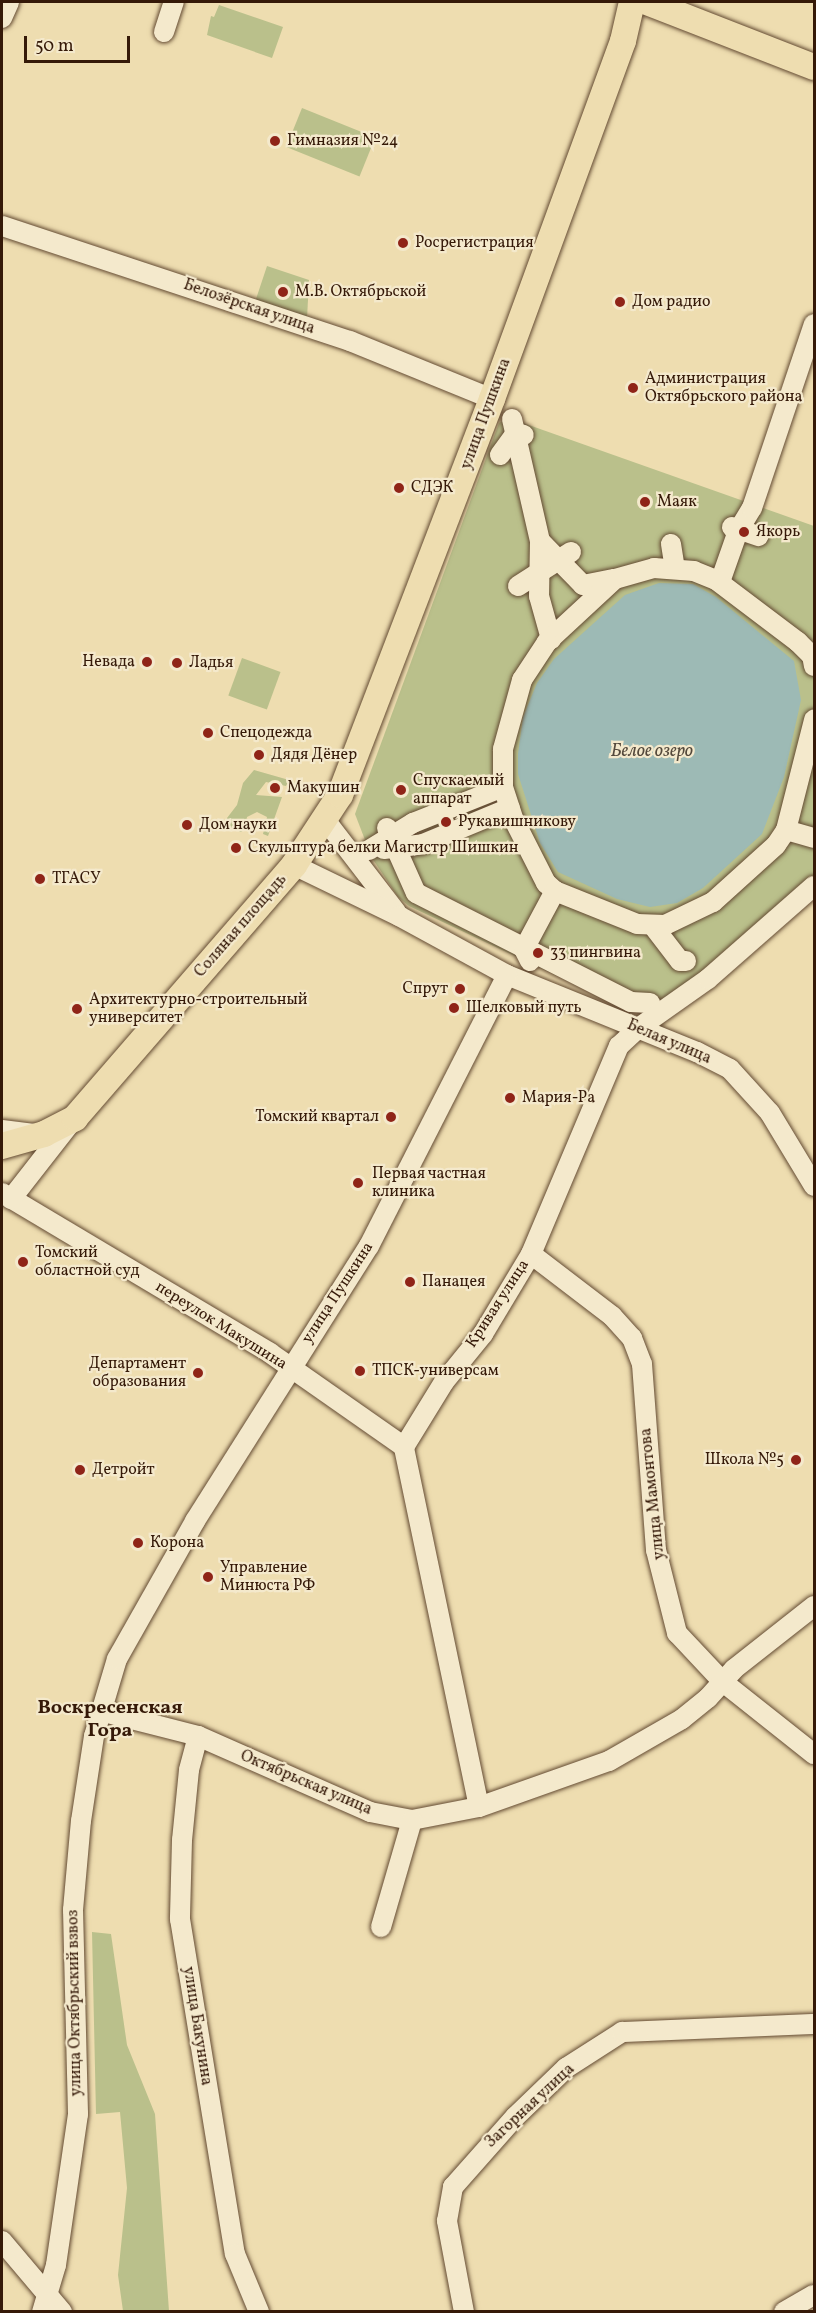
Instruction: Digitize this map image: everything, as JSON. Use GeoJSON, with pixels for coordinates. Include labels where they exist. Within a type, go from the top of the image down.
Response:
{"type":"FeatureCollection","features":[{"type":"Feature","properties":{"kind":"main road","name":"улица Пушкина"},"geometry":{"type":"LineString","coordinates":[[294,865],[326,821],[514,436],[632,2]]}},
{"type":"Feature","properties":{"kind":"main road"},"geometry":{"type":"LineString","coordinates":[[646,2],[814,67]]}},
{"type":"Feature","properties":{"kind":"main road","name":"Соляная площадь"},"geometry":{"type":"LineString","coordinates":[[2,1146],[44,1134],[75,1118],[294,865]]}},
{"type":"Feature","properties":{"kind":"street"},"geometry":{"type":"LineString","coordinates":[[2,18],[9,2]]}},
{"type":"Feature","properties":{"kind":"street"},"geometry":{"type":"LineString","coordinates":[[164,33],[174,2]]}},
{"type":"Feature","properties":{"kind":"street","name":"Белозёрская улица"},"geometry":{"type":"LineString","coordinates":[[2,226],[408,362],[514,436]]}},
{"type":"Feature","properties":{"kind":"street"},"geometry":{"type":"LineString","coordinates":[[730,577],[814,324]]}},
{"type":"Feature","properties":{"kind":"street"},"geometry":{"type":"LineString","coordinates":[[514,436],[540,541],[539,596],[551,639]]}},
{"type":"Feature","properties":{"kind":"street"},"geometry":{"type":"LineString","coordinates":[[540,541],[564,556],[583,585],[654,568],[730,577],[809,644],[814,666]]}},
{"type":"Feature","properties":{"kind":"street"},"geometry":{"type":"LineString","coordinates":[[671,544],[675,569]]}},
{"type":"Feature","properties":{"kind":"street"},"geometry":{"type":"LineString","coordinates":[[518,586],[539,570],[564,556]]}},
{"type":"Feature","properties":{"kind":"street"},"geometry":{"type":"LineString","coordinates":[[615,579],[530,659],[509,714],[503,748],[503,787],[510,808],[550,887],[610,915],[653,926],[683,919],[712,903],[735,886],[776,845],[791,818],[814,720]]}},
{"type":"Feature","properties":{"kind":"street"},"geometry":{"type":"LineString","coordinates":[[391,837],[412,821],[471,797],[503,787]]}},
{"type":"Feature","properties":{"kind":"street"},"geometry":{"type":"LineString","coordinates":[[471,797],[477,824]]}},
{"type":"Feature","properties":{"kind":"street"},"geometry":{"type":"LineString","coordinates":[[391,837],[420,846],[477,824],[510,808]]}},
{"type":"Feature","properties":{"kind":"street"},"geometry":{"type":"LineString","coordinates":[[791,818],[814,838]]}},
{"type":"Feature","properties":{"kind":"street"},"geometry":{"type":"LineString","coordinates":[[326,821],[399,916]]}},
{"type":"Feature","properties":{"kind":"street"},"geometry":{"type":"LineString","coordinates":[[412,821],[420,846]]}},
{"type":"Feature","properties":{"kind":"street"},"geometry":{"type":"LineString","coordinates":[[391,837],[416,893],[631,1002],[650,1003]]}},
{"type":"Feature","properties":{"kind":"street"},"geometry":{"type":"LineString","coordinates":[[294,865],[399,916],[507,975]]}},
{"type":"Feature","properties":{"kind":"street","name":"Кривая улица"},"geometry":{"type":"LineString","coordinates":[[404,1447],[444,1382],[483,1334],[531,1254],[619,1046],[637,1029],[708,979],[814,886]]}},
{"type":"Feature","properties":{"kind":"street"},"geometry":{"type":"LineString","coordinates":[[519,947],[533,914],[550,887]]}},
{"type":"Feature","properties":{"kind":"street"},"geometry":{"type":"LineString","coordinates":[[653,926],[680,961],[686,961]]}},
{"type":"Feature","properties":{"kind":"street"},"geometry":{"type":"LineString","coordinates":[[519,947],[534,969]]}},
{"type":"Feature","properties":{"kind":"street","name":"Белая улица"},"geometry":{"type":"LineString","coordinates":[[507,975],[697,1052],[730,1069],[770,1113],[814,1186]]}},
{"type":"Feature","properties":{"kind":"street","name":"улица Пушкина"},"geometry":{"type":"LineString","coordinates":[[100,1711],[117,1659],[195,1521],[289,1368],[369,1246],[507,975]]}},
{"type":"Feature","properties":{"kind":"street"},"geometry":{"type":"LineString","coordinates":[[6,1196],[75,1118]]}},
{"type":"Feature","properties":{"kind":"street"},"geometry":{"type":"LineString","coordinates":[[2,1130],[44,1134]]}},
{"type":"Feature","properties":{"kind":"street","name":"переулок Макушина"},"geometry":{"type":"LineString","coordinates":[[6,1196],[289,1368],[404,1447]]}},
{"type":"Feature","properties":{"kind":"street","name":"улица Мамонтова"},"geometry":{"type":"LineString","coordinates":[[531,1254],[612,1316],[632,1338],[642,1364],[656,1550],[677,1633],[723,1682],[814,1754]]}},
{"type":"Feature","properties":{"kind":"street"},"geometry":{"type":"LineString","coordinates":[[404,1447],[479,1807]]}},
{"type":"Feature","properties":{"kind":"street","name":"Октябрьская улица"},"geometry":{"type":"LineString","coordinates":[[100,1711],[198,1736],[370,1812],[412,1820],[479,1807],[546,1786],[609,1761],[682,1719],[814,1606]]}},
{"type":"Feature","properties":{"kind":"street","name":"улица Октябрьский взвоз"},"geometry":{"type":"LineString","coordinates":[[46,2304],[70,2184],[78,2114],[73,1910],[81,1821],[100,1711]]}},
{"type":"Feature","properties":{"kind":"street","name":"улица Бакунина"},"geometry":{"type":"LineString","coordinates":[[198,1736],[185,1805],[180,1919],[235,2254],[259,2312]]}},
{"type":"Feature","properties":{"kind":"street"},"geometry":{"type":"LineString","coordinates":[[381,1927],[412,1820]]}},
{"type":"Feature","properties":{"kind":"street","name":"Загорная улица"},"geometry":{"type":"LineString","coordinates":[[464,2312],[447,2221],[453,2187],[515,2117],[566,2068],[622,2032],[814,2024]]}},
{"type":"Feature","properties":{"kind":"street"},"geometry":{"type":"LineString","coordinates":[[2,2241],[46,2304],[62,2312]]}},
{"type":"Feature","properties":{"kind":"street"},"geometry":{"type":"LineString","coordinates":[[784,2312],[814,2295]]}},
{"type":"Feature","properties":{"kind":"green space"},"geometry":{"type":"Polygon","coordinates":[[[219,5],[283,27],[272,58],[207,35],[211,16],[214,17],[219,5]]]}},
{"type":"Feature","properties":{"kind":"green space"},"geometry":{"type":"Polygon","coordinates":[[[302,108],[375,138],[360,177],[286,147],[302,108]]]}},
{"type":"Feature","properties":{"kind":"green space"},"geometry":{"type":"Polygon","coordinates":[[[267,266],[309,280],[307,319],[255,302],[267,266]]]}},
{"type":"Feature","properties":{"kind":"green space"},"geometry":{"type":"Polygon","coordinates":[[[509,418],[814,526],[814,877],[666,1002],[631,1011],[409,906],[398,897],[372,858],[355,814],[499,423],[509,418]]]}},
{"type":"Feature","properties":{"kind":"green space"},"geometry":{"type":"Polygon","coordinates":[[[242,658],[281,672],[267,710],[228,696],[242,658]]]}},
{"type":"Feature","properties":{"kind":"green space"},"geometry":{"type":"Polygon","coordinates":[[[254,770],[289,780],[286,786],[266,782],[256,795],[282,797],[268,836],[263,834],[267,817],[257,812],[247,817],[246,827],[241,832],[229,827],[227,818],[237,805],[243,783],[254,770]]]}},
{"type":"Feature","properties":{"kind":"green space"},"geometry":{"type":"Polygon","coordinates":[[[92,1932],[111,1934],[127,2045],[155,2114],[169,2311],[123,2311],[118,2275],[127,2188],[120,2112],[96,2114],[92,1932]]]}},
{"type":"Feature","properties":{"kind":"water","name":"Белое озеро"},"geometry":{"type":"Polygon","coordinates":[[[659,583],[693,584],[716,597],[794,661],[801,700],[784,777],[762,834],[703,888],[677,903],[650,907],[617,899],[558,872],[540,843],[518,774],[518,754],[523,717],[537,683],[554,659],[625,595],[659,583]]]}},
{"type":"Feature","properties":{"kind":"place","name":"Гимназия №24"},"geometry":{"type":"Point","coordinates":[275,141]}},
{"type":"Feature","properties":{"kind":"place","name":"Росрегистрация"},"geometry":{"type":"Point","coordinates":[403,243]}},
{"type":"Feature","properties":{"kind":"place","name":"М.В. Октябрьской"},"geometry":{"type":"Point","coordinates":[283,292]}},
{"type":"Feature","properties":{"kind":"place","name":"Дом радио"},"geometry":{"type":"Point","coordinates":[620,302]}},
{"type":"Feature","properties":{"kind":"place","name":"Администрация Октябрьского района"},"geometry":{"type":"Point","coordinates":[633,388]}},
{"type":"Feature","properties":{"kind":"place","name":"СДЭК"},"geometry":{"type":"Point","coordinates":[399,488]}},
{"type":"Feature","properties":{"kind":"place","name":"Маяк"},"geometry":{"type":"Point","coordinates":[645,502]}},
{"type":"Feature","properties":{"kind":"place","name":"Якорь"},"geometry":{"type":"Point","coordinates":[744,532]}},
{"type":"Feature","properties":{"kind":"place","name":"Невада"},"geometry":{"type":"Point","coordinates":[147,662]}},
{"type":"Feature","properties":{"kind":"place","name":"Ладья"},"geometry":{"type":"Point","coordinates":[177,663]}},
{"type":"Feature","properties":{"kind":"place","name":"Спецодежда"},"geometry":{"type":"Point","coordinates":[208,733]}},
{"type":"Feature","properties":{"kind":"place","name":"Дядя Дёнер"},"geometry":{"type":"Point","coordinates":[259,755]}},
{"type":"Feature","properties":{"kind":"place","name":"Макушин"},"geometry":{"type":"Point","coordinates":[275,788]}},
{"type":"Feature","properties":{"kind":"place","name":"Спускаемый аппарат"},"geometry":{"type":"Point","coordinates":[401,790]}},
{"type":"Feature","properties":{"kind":"place","name":"Рукавишникову"},"geometry":{"type":"Point","coordinates":[446,822]}},
{"type":"Feature","properties":{"kind":"place","name":"Дом науки"},"geometry":{"type":"Point","coordinates":[187,825]}},
{"type":"Feature","properties":{"kind":"place","name":"Скульптура белки Магистр Шишкин"},"geometry":{"type":"Point","coordinates":[236,848]}},
{"type":"Feature","properties":{"kind":"place","name":"ТГАСУ"},"geometry":{"type":"Point","coordinates":[40,879]}},
{"type":"Feature","properties":{"kind":"place","name":"33 пингвина"},"geometry":{"type":"Point","coordinates":[538,953]}},
{"type":"Feature","properties":{"kind":"place","name":"Спрут"},"geometry":{"type":"Point","coordinates":[460,989]}},
{"type":"Feature","properties":{"kind":"place","name":"Шелковый путь"},"geometry":{"type":"Point","coordinates":[454,1008]}},
{"type":"Feature","properties":{"kind":"place","name":"Архитектурно-строительный университет"},"geometry":{"type":"Point","coordinates":[77,1009]}},
{"type":"Feature","properties":{"kind":"place","name":"Мария-Ра"},"geometry":{"type":"Point","coordinates":[510,1098]}},
{"type":"Feature","properties":{"kind":"place","name":"Томский квартал"},"geometry":{"type":"Point","coordinates":[391,1117]}},
{"type":"Feature","properties":{"kind":"place","name":"Первая частная клиника"},"geometry":{"type":"Point","coordinates":[358,1183]}},
{"type":"Feature","properties":{"kind":"place","name":"Томский областной суд"},"geometry":{"type":"Point","coordinates":[23,1262]}},
{"type":"Feature","properties":{"kind":"place","name":"Панацея"},"geometry":{"type":"Point","coordinates":[410,1282]}},
{"type":"Feature","properties":{"kind":"place","name":"ТПСК-универсам"},"geometry":{"type":"Point","coordinates":[360,1371]}},
{"type":"Feature","properties":{"kind":"place","name":"Департамент образования"},"geometry":{"type":"Point","coordinates":[198,1373]}},
{"type":"Feature","properties":{"kind":"place","name":"Школа №5"},"geometry":{"type":"Point","coordinates":[796,1460]}},
{"type":"Feature","properties":{"kind":"place","name":"Детройт"},"geometry":{"type":"Point","coordinates":[80,1470]}},
{"type":"Feature","properties":{"kind":"place","name":"Корона"},"geometry":{"type":"Point","coordinates":[138,1543]}},
{"type":"Feature","properties":{"kind":"place","name":"Управление Минюста РФ"},"geometry":{"type":"Point","coordinates":[208,1577]}},
{"type":"Feature","properties":{"kind":"district","name":"Воскресенская Гора"},"geometry":{"type":"Point","coordinates":[110,1720]}}]}
